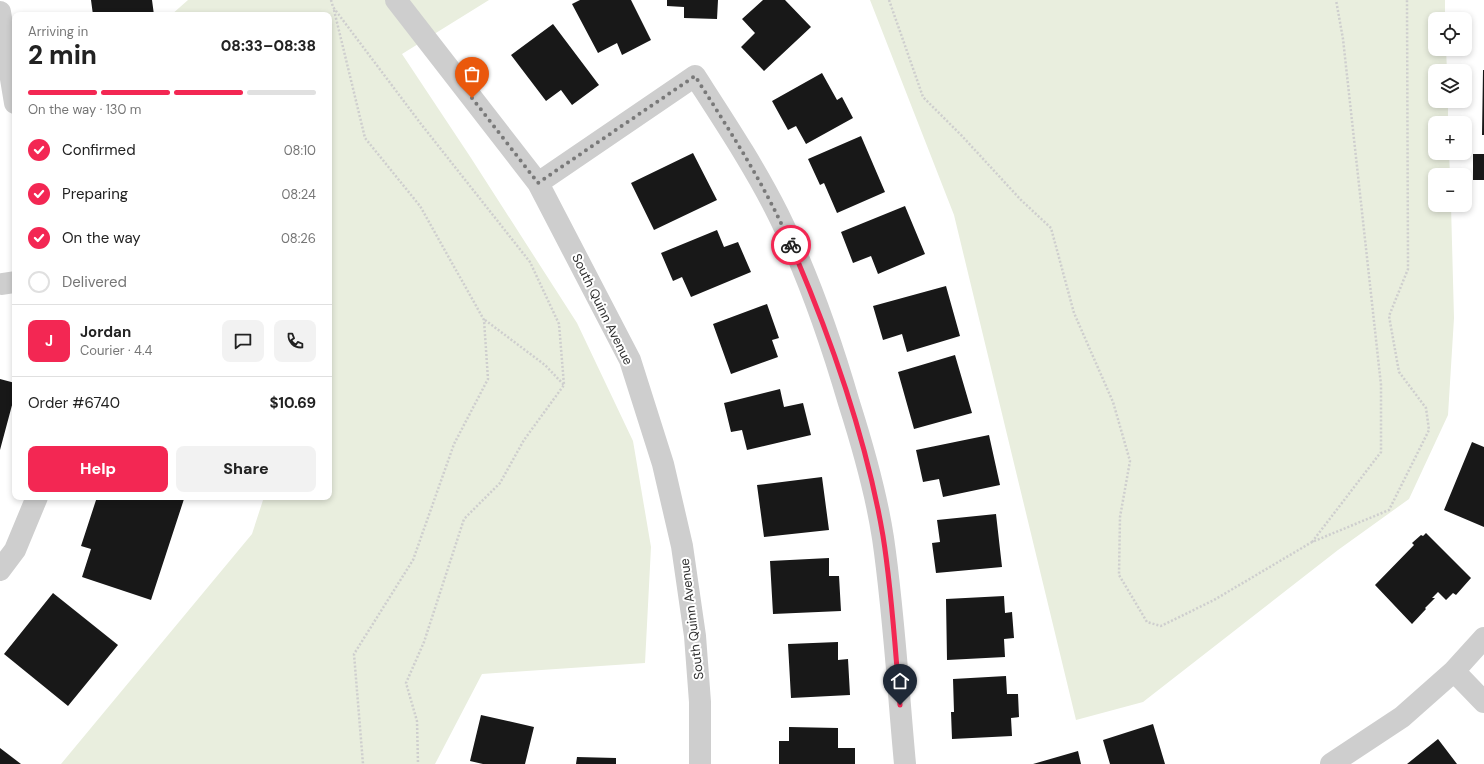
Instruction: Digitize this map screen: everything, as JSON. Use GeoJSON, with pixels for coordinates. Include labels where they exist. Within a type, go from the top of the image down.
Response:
{"type":"FeatureCollection","features":[{"type":"Feature","properties":{"kind":"street","name":"South Quinn Avenue"},"geometry":{"type":"LineString","coordinates":[[396,0],[538,183],[630,360],[662,464],[682,546],[695,636],[700,702],[700,764]]}},
{"type":"Feature","properties":{"kind":"street"},"geometry":{"type":"LineString","coordinates":[[0,12],[12,85]]}},
{"type":"Feature","properties":{"kind":"street"},"geometry":{"type":"LineString","coordinates":[[538,183],[695,76],[747,157],[778,214],[811,290],[831,344],[865,453],[883,536],[892,616],[905,764]]}},
{"type":"Feature","properties":{"kind":"street"},"geometry":{"type":"LineString","coordinates":[[0,570],[15,550],[36,500]]}},
{"type":"Feature","properties":{"kind":"street"},"geometry":{"type":"LineString","coordinates":[[1332,764],[1402,717],[1454,671],[1484,638]]}},
{"type":"Feature","properties":{"kind":"street"},"geometry":{"type":"LineString","coordinates":[[1454,671],[1484,702]]}},
{"type":"Feature","properties":{"kind":"path"},"geometry":{"type":"LineString","coordinates":[[331,0],[365,138],[420,206],[484,320],[545,364],[564,384]]}},
{"type":"Feature","properties":{"kind":"path"},"geometry":{"type":"LineString","coordinates":[[889,0],[923,98],[962,136],[1021,200],[1051,228],[1074,313],[1113,402],[1130,461],[1120,517],[1118,575],[1147,622],[1161,626],[1208,604],[1312,542],[1389,510],[1429,430],[1426,408],[1399,372],[1389,316],[1408,269],[1407,0]]}},
{"type":"Feature","properties":{"kind":"path"},"geometry":{"type":"LineString","coordinates":[[1312,542],[1381,452],[1381,384],[1343,39],[1336,0]]}},
{"type":"Feature","properties":{"kind":"path"},"geometry":{"type":"LineString","coordinates":[[333,7],[421,124],[530,262],[559,324],[564,384],[524,440],[500,483],[464,519],[424,642],[406,683],[417,721],[418,764]]}},
{"type":"Feature","properties":{"kind":"path"},"geometry":{"type":"LineString","coordinates":[[363,764],[354,654],[413,560],[454,444],[488,379],[484,320]]}},
{"type":"Feature","properties":{"kind":"green space"},"geometry":{"type":"Polygon","coordinates":[[[188,0],[489,0],[402,54],[577,323],[633,441],[651,547],[645,663],[482,674],[435,764],[61,764],[252,534],[263,500],[332,500],[332,12],[174,12],[188,0]]]}},
{"type":"Feature","properties":{"kind":"green space"},"geometry":{"type":"Polygon","coordinates":[[[870,0],[1445,0],[1445,12],[1428,12],[1428,56],[1446,56],[1447,64],[1428,64],[1428,108],[1448,108],[1448,116],[1428,116],[1428,160],[1449,160],[1450,168],[1428,168],[1428,212],[1451,212],[1454,318],[1448,415],[1409,499],[1338,550],[1143,702],[1076,720],[954,215],[870,0]]]}},
{"type":"Feature","properties":{"kind":"building"},"geometry":{"type":"Polygon","coordinates":[[[91,0],[152,0],[154,12],[93,12],[91,0]]]}},
{"type":"Feature","properties":{"kind":"building"},"geometry":{"type":"Polygon","coordinates":[[[580,0],[631,0],[651,40],[622,55],[617,43],[598,53],[572,4],[580,0]]]}},
{"type":"Feature","properties":{"kind":"building"},"geometry":{"type":"Polygon","coordinates":[[[667,0],[718,0],[717,19],[684,18],[684,7],[667,6],[667,0]]]}},
{"type":"Feature","properties":{"kind":"building"},"geometry":{"type":"Polygon","coordinates":[[[763,0],[785,0],[811,27],[764,71],[741,47],[755,33],[742,19],[763,0]]]}},
{"type":"Feature","properties":{"kind":"building"},"geometry":{"type":"Polygon","coordinates":[[[553,24],[599,85],[572,105],[561,90],[546,101],[511,55],[553,24]]]}},
{"type":"Feature","properties":{"kind":"building"},"geometry":{"type":"Polygon","coordinates":[[[1483,70],[1484,135],[1482,135],[1483,70]]]}},
{"type":"Feature","properties":{"kind":"building"},"geometry":{"type":"Polygon","coordinates":[[[822,73],[837,100],[842,97],[853,118],[806,144],[796,126],[788,130],[772,101],[822,73]]]}},
{"type":"Feature","properties":{"kind":"building"},"geometry":{"type":"Polygon","coordinates":[[[861,136],[885,192],[837,213],[824,183],[820,185],[808,159],[861,136]]]}},
{"type":"Feature","properties":{"kind":"building"},"geometry":{"type":"Polygon","coordinates":[[[693,153],[717,200],[654,230],[631,183],[693,153]]]}},
{"type":"Feature","properties":{"kind":"building"},"geometry":{"type":"Polygon","coordinates":[[[1473,154],[1484,154],[1484,180],[1473,180],[1473,154]]]}},
{"type":"Feature","properties":{"kind":"building"},"geometry":{"type":"Polygon","coordinates":[[[905,206],[925,254],[878,274],[871,256],[853,263],[841,232],[905,206]]]}},
{"type":"Feature","properties":{"kind":"building"},"geometry":{"type":"Polygon","coordinates":[[[717,230],[724,247],[738,242],[751,272],[691,297],[682,277],[673,281],[661,253],[717,230]]]}},
{"type":"Feature","properties":{"kind":"building"},"geometry":{"type":"Polygon","coordinates":[[[946,286],[960,336],[907,352],[902,334],[883,340],[873,306],[946,286]]]}},
{"type":"Feature","properties":{"kind":"building"},"geometry":{"type":"Polygon","coordinates":[[[767,304],[779,338],[772,340],[778,357],[731,374],[713,324],[767,304]]]}},
{"type":"Feature","properties":{"kind":"building"},"geometry":{"type":"Polygon","coordinates":[[[955,355],[972,413],[914,429],[898,372],[955,355]]]}},
{"type":"Feature","properties":{"kind":"building"},"geometry":{"type":"Polygon","coordinates":[[[0,379],[12,382],[12,405],[0,450],[0,379]]]}},
{"type":"Feature","properties":{"kind":"building"},"geometry":{"type":"Polygon","coordinates":[[[780,389],[784,407],[803,403],[811,435],[747,450],[742,430],[731,432],[724,403],[780,389]]]}},
{"type":"Feature","properties":{"kind":"building"},"geometry":{"type":"Polygon","coordinates":[[[989,435],[1000,485],[943,497],[939,479],[923,482],[916,450],[989,435]]]}},
{"type":"Feature","properties":{"kind":"building"},"geometry":{"type":"Polygon","coordinates":[[[1472,442],[1484,447],[1484,527],[1444,510],[1472,442]]]}},
{"type":"Feature","properties":{"kind":"building"},"geometry":{"type":"Polygon","coordinates":[[[822,477],[829,530],[764,537],[757,485],[822,477]]]}},
{"type":"Feature","properties":{"kind":"building"},"geometry":{"type":"Polygon","coordinates":[[[96,500],[184,500],[151,600],[82,577],[91,549],[81,546],[96,500]]]}},
{"type":"Feature","properties":{"kind":"building"},"geometry":{"type":"Polygon","coordinates":[[[996,514],[1002,567],[936,573],[932,543],[940,542],[937,520],[996,514]]]}},
{"type":"Feature","properties":{"kind":"building"},"geometry":{"type":"Polygon","coordinates":[[[1426,533],[1471,578],[1456,595],[1453,593],[1446,600],[1438,592],[1432,598],[1435,598],[1412,624],[1375,585],[1414,545],[1412,543],[1421,535],[1423,536],[1426,533]]]}},
{"type":"Feature","properties":{"kind":"building"},"geometry":{"type":"Polygon","coordinates":[[[829,558],[829,576],[839,576],[841,611],[773,614],[770,561],[829,558]]]}},
{"type":"Feature","properties":{"kind":"building"},"geometry":{"type":"Polygon","coordinates":[[[53,593],[118,645],[68,706],[4,654],[53,593]]]}},
{"type":"Feature","properties":{"kind":"building"},"geometry":{"type":"Polygon","coordinates":[[[1004,596],[1005,613],[1012,612],[1014,638],[1004,639],[1005,657],[947,660],[946,599],[1004,596]]]}},
{"type":"Feature","properties":{"kind":"building"},"geometry":{"type":"Polygon","coordinates":[[[838,642],[838,660],[848,659],[850,695],[791,698],[788,644],[838,642]]]}},
{"type":"Feature","properties":{"kind":"building"},"geometry":{"type":"Polygon","coordinates":[[[1006,676],[1007,694],[1018,694],[1019,717],[1011,718],[1012,736],[952,739],[951,712],[954,712],[953,679],[1006,676]]]}},
{"type":"Feature","properties":{"kind":"building"},"geometry":{"type":"Polygon","coordinates":[[[481,715],[534,727],[525,764],[483,764],[470,761],[481,715]]]}},
{"type":"Feature","properties":{"kind":"building"},"geometry":{"type":"Polygon","coordinates":[[[1153,724],[1165,764],[1110,764],[1103,740],[1153,724]]]}},
{"type":"Feature","properties":{"kind":"building"},"geometry":{"type":"Polygon","coordinates":[[[789,727],[838,728],[838,748],[855,748],[855,764],[779,764],[779,741],[789,741],[789,727]]]}},
{"type":"Feature","properties":{"kind":"building"},"geometry":{"type":"Polygon","coordinates":[[[1438,739],[1457,764],[1407,764],[1438,739]]]}},
{"type":"Feature","properties":{"kind":"building"},"geometry":{"type":"Polygon","coordinates":[[[0,748],[21,764],[0,764],[0,748]]]}},
{"type":"Feature","properties":{"kind":"building"},"geometry":{"type":"Polygon","coordinates":[[[1078,751],[1081,764],[1033,764],[1078,751]]]}},
{"type":"Feature","properties":{"kind":"building"},"geometry":{"type":"Polygon","coordinates":[[[577,757],[616,758],[616,764],[576,764],[577,757]]]}},
{"type":"Feature","properties":{"kind":"way so far"},"geometry":{"type":"LineString","coordinates":[[472,98],[538,183],[695,76],[747,157],[778,214],[791,245]]}},
{"type":"Feature","properties":{"kind":"route"},"geometry":{"type":"LineString","coordinates":[[791,245],[811,290],[831,344],[867,460],[883,536],[900,705]]}}]}
